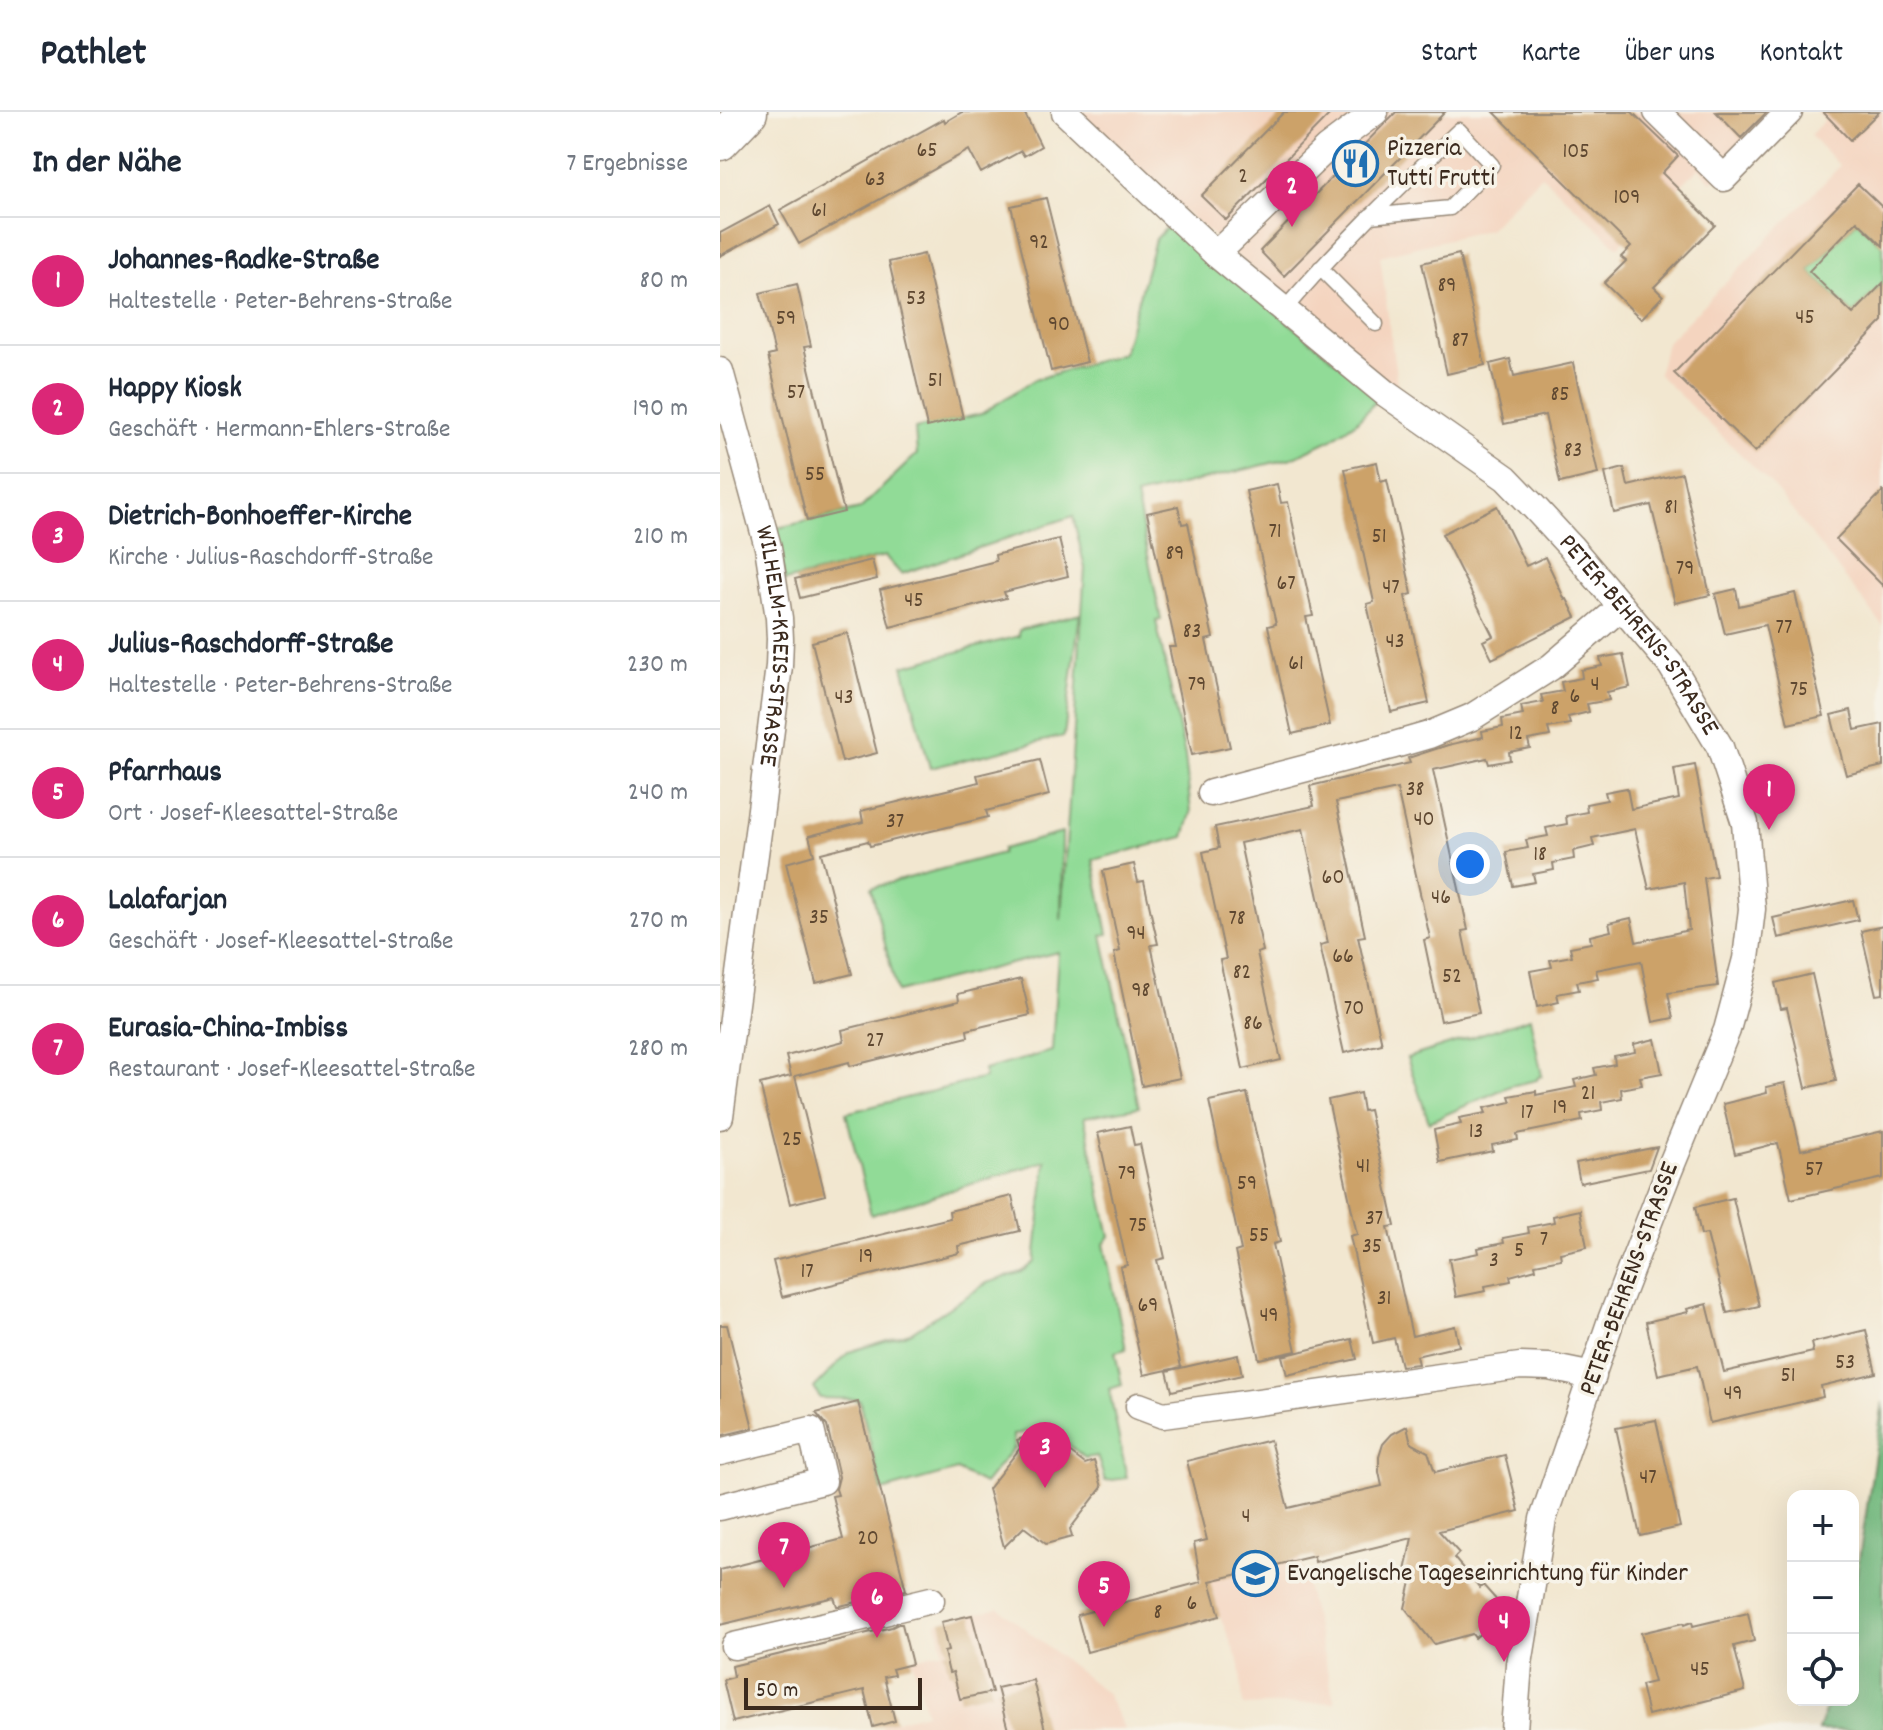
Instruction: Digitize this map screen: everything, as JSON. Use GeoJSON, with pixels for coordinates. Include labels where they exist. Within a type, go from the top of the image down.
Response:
{"type":"FeatureCollection","features":[{"type":"Feature","properties":{"kind":"main road"},"geometry":{"type":"LineString","coordinates":[[720,141],[748,112]]}},
{"type":"Feature","properties":{"kind":"street","name":"PETER-BEHRENS-STRASSE"},"geometry":{"type":"LineString","coordinates":[[1065,112],[1216,254],[1395,401],[1506,478],[1570,546],[1671,665],[1720,747],[1745,823],[1752,909],[1746,959],[1727,1030],[1611,1320],[1543,1519],[1519,1664],[1514,1730]]}},
{"type":"Feature","properties":{"kind":"street"},"geometry":{"type":"LineString","coordinates":[[1216,254],[1327,148],[1375,112]]}},
{"type":"Feature","properties":{"kind":"street"},"geometry":{"type":"LineString","coordinates":[[1657,112],[1724,178],[1789,112]]}},
{"type":"Feature","properties":{"kind":"street","name":"WILHELM-KREIS-STRASSE"},"geometry":{"type":"LineString","coordinates":[[720,371],[729,441],[768,547],[779,618],[779,652],[758,832],[720,1116]]}},
{"type":"Feature","properties":{"kind":"street"},"geometry":{"type":"LineString","coordinates":[[1211,793],[1429,735],[1472,717],[1551,667],[1621,607]]}},
{"type":"Feature","properties":{"kind":"street"},"geometry":{"type":"LineString","coordinates":[[1139,1406],[1163,1415],[1520,1366],[1549,1367],[1593,1376]]}},
{"type":"Feature","properties":{"kind":"street"},"geometry":{"type":"LineString","coordinates":[[720,1452],[811,1430],[823,1481],[720,1507]]}},
{"type":"Feature","properties":{"kind":"street"},"geometry":{"type":"LineString","coordinates":[[727,1648],[931,1600]]}},
{"type":"Feature","properties":{"kind":"lane"},"geometry":{"type":"LineString","coordinates":[[1284,310],[1370,216],[1459,130],[1492,165],[1450,208],[1370,216]]}},
{"type":"Feature","properties":{"kind":"lane"},"geometry":{"type":"LineString","coordinates":[[1320,268],[1376,324]]}},
{"type":"Feature","properties":{"kind":"shaded area"},"geometry":{"type":"Polygon","coordinates":[[[1065,112],[1781,112],[1712,182],[1699,168],[1618,247],[1541,175],[1489,229],[1380,256],[1398,390],[1065,112]]]}},
{"type":"Feature","properties":{"kind":"shaded area"},"geometry":{"type":"Polygon","coordinates":[[[1817,112],[1883,112],[1883,626],[1773,486],[1658,374],[1667,342],[1840,166],[1810,135],[1825,120],[1817,112]]]}},
{"type":"Feature","properties":{"kind":"shaded area","name":"Evangelische Tageseinrichtung für Kinder"},"geometry":{"type":"Polygon","coordinates":[[[1270,1440],[1335,1702],[1243,1706],[1240,1665],[1220,1616],[1210,1579],[1212,1567],[1186,1461],[1270,1440]]]}},
{"type":"Feature","properties":{"kind":"shaded area"},"geometry":{"type":"Polygon","coordinates":[[[999,1608],[1106,1693],[1125,1730],[883,1730],[881,1725],[926,1713],[911,1659],[943,1651],[937,1623],[999,1608]]]}},
{"type":"Feature","properties":{"kind":"green space"},"geometry":{"type":"Polygon","coordinates":[[[1857,221],[1883,246],[1883,283],[1853,314],[1809,271],[1857,221]]]}},
{"type":"Feature","properties":{"kind":"green space"},"geometry":{"type":"Polygon","coordinates":[[[1169,225],[1380,397],[1356,422],[1332,439],[1292,458],[1136,496],[1161,620],[1156,621],[1185,756],[1191,813],[1184,837],[1093,860],[1108,934],[1102,935],[1139,1107],[1084,1117],[1110,1236],[1104,1244],[1126,1349],[1115,1352],[1122,1385],[1109,1389],[1127,1478],[1105,1481],[1097,1456],[1085,1458],[1046,1426],[1013,1435],[1014,1447],[984,1484],[957,1470],[882,1491],[860,1401],[820,1398],[814,1388],[849,1352],[910,1333],[987,1283],[1022,1272],[1035,1262],[1046,1161],[871,1215],[846,1113],[985,1078],[984,1070],[1052,1051],[1058,952],[897,992],[871,888],[1002,853],[1002,849],[1062,833],[1061,920],[1085,568],[1073,516],[901,574],[885,556],[785,581],[773,529],[860,509],[917,454],[915,429],[981,414],[1034,380],[1123,353],[1155,240],[1169,225]]]}},
{"type":"Feature","properties":{"kind":"green space"},"geometry":{"type":"Polygon","coordinates":[[[1080,614],[1064,736],[930,768],[903,666],[1019,636],[1019,630],[1080,614]]]}},
{"type":"Feature","properties":{"kind":"green space"},"geometry":{"type":"Polygon","coordinates":[[[1530,1018],[1542,1076],[1510,1086],[1429,1122],[1407,1058],[1530,1018]]]}},
{"type":"Feature","properties":{"kind":"green space"},"geometry":{"type":"Polygon","coordinates":[[[1883,1402],[1883,1730],[1818,1730],[1827,1706],[1859,1706],[1859,1560],[1883,1402]]]}},
{"type":"Feature","properties":{"kind":"building"},"geometry":{"type":"Polygon","coordinates":[[[962,112],[1024,112],[1041,146],[1024,156],[1021,151],[981,173],[969,150],[799,244],[780,210],[962,112]]]}},
{"type":"Feature","properties":{"kind":"building"},"geometry":{"type":"Polygon","coordinates":[[[1284,112],[1332,112],[1226,220],[1201,196],[1284,112]]]}},
{"type":"Feature","properties":{"kind":"building"},"geometry":{"type":"Polygon","coordinates":[[[1396,112],[1445,112],[1284,276],[1260,251],[1396,112]]]}},
{"type":"Feature","properties":{"kind":"building"},"geometry":{"type":"Polygon","coordinates":[[[1494,112],[1632,112],[1678,156],[1662,173],[1715,225],[1654,287],[1663,296],[1641,319],[1604,283],[1626,261],[1621,257],[1631,247],[1494,112]]]}},
{"type":"Feature","properties":{"kind":"building"},"geometry":{"type":"Polygon","coordinates":[[[1716,112],[1767,112],[1741,138],[1716,112]]]}},
{"type":"Feature","properties":{"kind":"building"},"geometry":{"type":"Polygon","coordinates":[[[1823,112],[1879,112],[1850,140],[1823,112]]]}},
{"type":"Feature","properties":{"kind":"building"},"geometry":{"type":"Polygon","coordinates":[[[1858,184],[1883,208],[1883,246],[1857,221],[1809,271],[1853,314],[1883,283],[1883,321],[1755,452],[1674,373],[1858,184]]]}},
{"type":"Feature","properties":{"kind":"building"},"geometry":{"type":"Polygon","coordinates":[[[1046,198],[1087,362],[1051,371],[1011,206],[1046,198]]]}},
{"type":"Feature","properties":{"kind":"building"},"geometry":{"type":"Polygon","coordinates":[[[770,206],[779,224],[720,256],[720,233],[770,206]]]}},
{"type":"Feature","properties":{"kind":"building"},"geometry":{"type":"Polygon","coordinates":[[[924,254],[963,418],[927,427],[889,262],[924,254]]]}},
{"type":"Feature","properties":{"kind":"building"},"geometry":{"type":"Polygon","coordinates":[[[1459,254],[1485,365],[1447,374],[1422,263],[1459,254]]]}},
{"type":"Feature","properties":{"kind":"building"},"geometry":{"type":"Polygon","coordinates":[[[797,284],[811,346],[804,347],[844,512],[807,521],[768,356],[775,354],[760,293],[797,284]]]}},
{"type":"Feature","properties":{"kind":"building"},"geometry":{"type":"Polygon","coordinates":[[[1510,359],[1514,376],[1573,363],[1598,474],[1560,483],[1545,415],[1504,424],[1490,364],[1510,359]]]}},
{"type":"Feature","properties":{"kind":"building"},"geometry":{"type":"Polygon","coordinates":[[[1377,462],[1381,482],[1387,480],[1412,594],[1405,596],[1429,703],[1391,712],[1367,604],[1374,602],[1345,469],[1377,462]]]}},
{"type":"Feature","properties":{"kind":"building"},"geometry":{"type":"Polygon","coordinates":[[[1624,468],[1628,486],[1682,473],[1710,595],[1675,603],[1651,505],[1614,513],[1605,473],[1624,468]]]}},
{"type":"Feature","properties":{"kind":"building"},"geometry":{"type":"Polygon","coordinates":[[[1277,484],[1281,503],[1288,502],[1313,616],[1306,617],[1330,725],[1292,734],[1268,626],[1276,624],[1246,491],[1277,484]]]}},
{"type":"Feature","properties":{"kind":"building"},"geometry":{"type":"Polygon","coordinates":[[[1883,491],[1883,586],[1836,539],[1883,491]]]}},
{"type":"Feature","properties":{"kind":"building"},"geometry":{"type":"Polygon","coordinates":[[[1178,506],[1182,524],[1188,523],[1213,638],[1206,640],[1230,747],[1192,755],[1169,647],[1176,647],[1147,513],[1178,506]]]}},
{"type":"Feature","properties":{"kind":"building"},"geometry":{"type":"Polygon","coordinates":[[[1497,506],[1526,566],[1545,557],[1576,617],[1492,659],[1483,641],[1493,636],[1442,534],[1497,506]]]}},
{"type":"Feature","properties":{"kind":"building"},"geometry":{"type":"Polygon","coordinates":[[[1059,539],[1068,576],[1004,592],[1006,598],[890,627],[880,590],[996,561],[995,555],[1059,539]]]}},
{"type":"Feature","properties":{"kind":"building"},"geometry":{"type":"Polygon","coordinates":[[[872,560],[877,579],[800,598],[795,579],[872,560]]]}},
{"type":"Feature","properties":{"kind":"building"},"geometry":{"type":"Polygon","coordinates":[[[1736,589],[1739,606],[1795,593],[1824,716],[1788,724],[1765,625],[1725,634],[1715,594],[1736,589]]]}},
{"type":"Feature","properties":{"kind":"building"},"geometry":{"type":"Polygon","coordinates":[[[847,633],[877,753],[842,762],[812,642],[847,633]]]}},
{"type":"Feature","properties":{"kind":"building"},"geometry":{"type":"Polygon","coordinates":[[[1623,654],[1630,687],[1607,692],[1609,700],[1587,704],[1589,712],[1568,717],[1570,724],[1548,728],[1550,736],[1528,740],[1530,748],[1509,752],[1510,760],[1489,764],[1487,758],[1433,770],[1468,930],[1462,931],[1479,1013],[1441,1021],[1424,940],[1430,938],[1397,789],[1336,802],[1365,936],[1358,937],[1382,1044],[1344,1053],[1320,945],[1328,943],[1303,829],[1240,843],[1263,951],[1257,953],[1281,1060],[1243,1069],[1220,960],[1226,959],[1203,852],[1219,848],[1215,827],[1314,806],[1310,786],[1410,763],[1408,758],[1483,737],[1482,731],[1503,727],[1502,719],[1523,715],[1521,706],[1543,702],[1541,695],[1563,691],[1561,682],[1582,678],[1581,670],[1602,666],[1600,658],[1623,654]]]}},
{"type":"Feature","properties":{"kind":"building"},"geometry":{"type":"Polygon","coordinates":[[[1851,710],[1855,730],[1883,724],[1883,766],[1846,775],[1831,715],[1851,710]]]}},
{"type":"Feature","properties":{"kind":"building"},"geometry":{"type":"Polygon","coordinates":[[[1040,760],[1049,795],[986,811],[988,817],[870,846],[868,841],[821,853],[852,974],[816,983],[786,863],[814,855],[809,836],[863,822],[861,811],[979,782],[977,775],[1040,760]]]}},
{"type":"Feature","properties":{"kind":"building"},"geometry":{"type":"Polygon","coordinates":[[[1695,765],[1716,876],[1704,878],[1718,986],[1668,993],[1673,1018],[1653,1022],[1641,961],[1596,970],[1598,978],[1577,982],[1579,990],[1557,994],[1559,1002],[1537,1007],[1530,971],[1552,967],[1550,960],[1572,956],[1570,947],[1591,943],[1590,936],[1611,931],[1609,923],[1631,918],[1636,942],[1689,930],[1684,882],[1649,889],[1635,829],[1592,838],[1594,846],[1573,851],[1574,859],[1553,863],[1554,870],[1533,874],[1535,882],[1513,886],[1506,852],[1528,848],[1526,840],[1548,836],[1546,828],[1567,824],[1566,816],[1587,812],[1586,804],[1607,800],[1605,792],[1627,788],[1631,809],[1679,799],[1674,769],[1695,765]]]}},
{"type":"Feature","properties":{"kind":"building"},"geometry":{"type":"Polygon","coordinates":[[[1134,864],[1138,882],[1144,881],[1158,944],[1151,945],[1180,1078],[1142,1086],[1114,953],[1120,951],[1103,871],[1134,864]]]}},
{"type":"Feature","properties":{"kind":"building"},"geometry":{"type":"Polygon","coordinates":[[[1853,900],[1858,920],[1778,938],[1773,918],[1853,900]]]}},
{"type":"Feature","properties":{"kind":"building"},"geometry":{"type":"Polygon","coordinates":[[[1883,926],[1883,994],[1876,995],[1861,931],[1883,926]]]}},
{"type":"Feature","properties":{"kind":"building"},"geometry":{"type":"Polygon","coordinates":[[[1812,974],[1836,1081],[1806,1088],[1787,1008],[1781,1009],[1775,983],[1812,974]]]}},
{"type":"Feature","properties":{"kind":"building"},"geometry":{"type":"Polygon","coordinates":[[[1021,979],[1030,1015],[967,1030],[968,1037],[795,1076],[825,1195],[790,1204],[760,1084],[791,1076],[786,1056],[844,1041],[842,1030],[959,1001],[958,994],[1021,979]]]}},
{"type":"Feature","properties":{"kind":"building"},"geometry":{"type":"Polygon","coordinates":[[[1655,1039],[1662,1073],[1640,1077],[1642,1085],[1621,1089],[1622,1098],[1601,1102],[1602,1110],[1581,1114],[1582,1121],[1517,1134],[1518,1140],[1492,1145],[1493,1151],[1440,1162],[1434,1130],[1461,1124],[1459,1118],[1486,1113],[1484,1108],[1511,1102],[1509,1096],[1536,1091],[1536,1095],[1576,1087],[1574,1080],[1596,1075],[1594,1068],[1615,1064],[1614,1056],[1635,1052],[1634,1044],[1655,1039]]]}},
{"type":"Feature","properties":{"kind":"building"},"geometry":{"type":"Polygon","coordinates":[[[1785,1083],[1801,1150],[1883,1131],[1883,1178],[1791,1199],[1778,1143],[1735,1154],[1723,1104],[1767,1093],[1766,1087],[1785,1083]]]}},
{"type":"Feature","properties":{"kind":"building"},"geometry":{"type":"Polygon","coordinates":[[[1247,1093],[1280,1242],[1273,1244],[1296,1351],[1259,1359],[1235,1252],[1241,1250],[1209,1101],[1247,1093]]]}},
{"type":"Feature","properties":{"kind":"building"},"geometry":{"type":"Polygon","coordinates":[[[1360,1093],[1363,1111],[1369,1110],[1395,1226],[1388,1227],[1412,1336],[1455,1326],[1459,1346],[1416,1356],[1418,1364],[1401,1366],[1394,1338],[1373,1343],[1350,1236],[1357,1234],[1328,1100],[1360,1093]]]}},
{"type":"Feature","properties":{"kind":"building"},"geometry":{"type":"Polygon","coordinates":[[[1130,1126],[1134,1145],[1140,1144],[1165,1258],[1157,1260],[1181,1367],[1144,1375],[1120,1267],[1127,1265],[1098,1133],[1130,1126]]]}},
{"type":"Feature","properties":{"kind":"building"},"geometry":{"type":"Polygon","coordinates":[[[1657,1147],[1649,1169],[1580,1183],[1576,1163],[1657,1147]]]}},
{"type":"Feature","properties":{"kind":"building"},"geometry":{"type":"Polygon","coordinates":[[[1012,1196],[1020,1231],[958,1246],[959,1253],[782,1297],[773,1261],[950,1218],[949,1211],[1012,1196]]]}},
{"type":"Feature","properties":{"kind":"building"},"geometry":{"type":"Polygon","coordinates":[[[1733,1198],[1759,1306],[1727,1313],[1707,1234],[1701,1235],[1695,1207],[1733,1198]]]}},
{"type":"Feature","properties":{"kind":"building"},"geometry":{"type":"Polygon","coordinates":[[[1580,1210],[1587,1247],[1560,1253],[1561,1259],[1535,1264],[1536,1269],[1510,1276],[1511,1281],[1485,1286],[1486,1291],[1456,1297],[1449,1259],[1479,1253],[1478,1248],[1504,1243],[1503,1238],[1529,1233],[1528,1227],[1554,1222],[1553,1216],[1580,1210]]]}},
{"type":"Feature","properties":{"kind":"building"},"geometry":{"type":"Polygon","coordinates":[[[1707,1304],[1724,1372],[1813,1352],[1811,1343],[1866,1330],[1876,1373],[1821,1386],[1823,1397],[1710,1423],[1697,1366],[1658,1375],[1646,1322],[1707,1304]]]}},
{"type":"Feature","properties":{"kind":"building"},"geometry":{"type":"Polygon","coordinates":[[[720,1325],[727,1325],[753,1428],[720,1436],[720,1325]]]}},
{"type":"Feature","properties":{"kind":"building"},"geometry":{"type":"Polygon","coordinates":[[[1352,1339],[1357,1359],[1287,1375],[1282,1356],[1352,1339]]]}},
{"type":"Feature","properties":{"kind":"building"},"geometry":{"type":"Polygon","coordinates":[[[1238,1355],[1242,1375],[1172,1391],[1167,1371],[1238,1355]]]}},
{"type":"Feature","properties":{"kind":"building"},"geometry":{"type":"Polygon","coordinates":[[[858,1402],[906,1590],[840,1606],[837,1606],[834,1597],[720,1625],[720,1570],[843,1539],[832,1496],[838,1495],[839,1477],[827,1426],[816,1413],[858,1402]]]}},
{"type":"Feature","properties":{"kind":"building"},"geometry":{"type":"Polygon","coordinates":[[[1656,1420],[1680,1527],[1640,1536],[1616,1428],[1656,1420]]]}},
{"type":"Feature","properties":{"kind":"building"},"geometry":{"type":"Polygon","coordinates":[[[1407,1426],[1411,1443],[1428,1452],[1435,1472],[1505,1455],[1519,1511],[1439,1531],[1459,1553],[1454,1558],[1480,1588],[1483,1585],[1500,1604],[1492,1613],[1497,1619],[1475,1638],[1472,1634],[1434,1644],[1405,1608],[1413,1573],[1405,1571],[1412,1538],[1315,1562],[1314,1556],[1210,1581],[1220,1616],[1087,1652],[1077,1615],[1201,1582],[1194,1543],[1207,1540],[1187,1461],[1270,1440],[1288,1508],[1382,1486],[1379,1457],[1383,1444],[1392,1434],[1407,1426]]]}},
{"type":"Feature","properties":{"kind":"building"},"geometry":{"type":"Polygon","coordinates":[[[1043,1432],[1085,1464],[1094,1461],[1102,1487],[1070,1529],[1072,1537],[1046,1544],[1024,1527],[1004,1547],[988,1489],[1020,1448],[1017,1440],[1043,1432]]]}},
{"type":"Feature","properties":{"kind":"building"},"geometry":{"type":"Polygon","coordinates":[[[1748,1613],[1754,1641],[1734,1646],[1745,1691],[1648,1715],[1641,1685],[1654,1682],[1641,1633],[1683,1623],[1692,1622],[1693,1626],[1748,1613]]]}},
{"type":"Feature","properties":{"kind":"building"},"geometry":{"type":"Polygon","coordinates":[[[972,1615],[992,1692],[960,1699],[953,1672],[949,1673],[944,1652],[948,1651],[941,1622],[972,1615]]]}},
{"type":"Feature","properties":{"kind":"building"},"geometry":{"type":"Polygon","coordinates":[[[902,1624],[912,1664],[892,1669],[894,1675],[884,1677],[895,1721],[873,1727],[864,1690],[733,1722],[723,1680],[734,1677],[732,1666],[902,1624]]]}},
{"type":"Feature","properties":{"kind":"building"},"geometry":{"type":"Polygon","coordinates":[[[1033,1680],[1045,1730],[1008,1730],[997,1688],[1033,1680]]]}},
{"type":"Feature","properties":{"kind":"place","name":"Pizzeria Tutti Frutti"},"geometry":{"type":"Point","coordinates":[1356,164]}},
{"type":"Feature","properties":{"kind":"place","name":"Happy Kiosk"},"geometry":{"type":"Point","coordinates":[1292,227]}},
{"type":"Feature","properties":{"kind":"place","name":"Johannes-Radke-Straße"},"geometry":{"type":"Point","coordinates":[1769,830]}},
{"type":"Feature","properties":{"kind":"place","name":"Dietrich-Bonhoeffer-Kirche"},"geometry":{"type":"Point","coordinates":[1045,1488]}},
{"type":"Feature","properties":{"kind":"place","name":"Evangelische Tageseinrichtung für Kinder"},"geometry":{"type":"Point","coordinates":[1256,1574]}},
{"type":"Feature","properties":{"kind":"place","name":"Eurasia-China-Imbiss"},"geometry":{"type":"Point","coordinates":[784,1588]}},
{"type":"Feature","properties":{"kind":"place","name":"Pfarrhaus"},"geometry":{"type":"Point","coordinates":[1104,1627]}},
{"type":"Feature","properties":{"kind":"place","name":"Lalafarjan"},"geometry":{"type":"Point","coordinates":[877,1638]}},
{"type":"Feature","properties":{"kind":"place","name":"Julius-Raschdorff-Straße"},"geometry":{"type":"Point","coordinates":[1504,1662]}}]}
